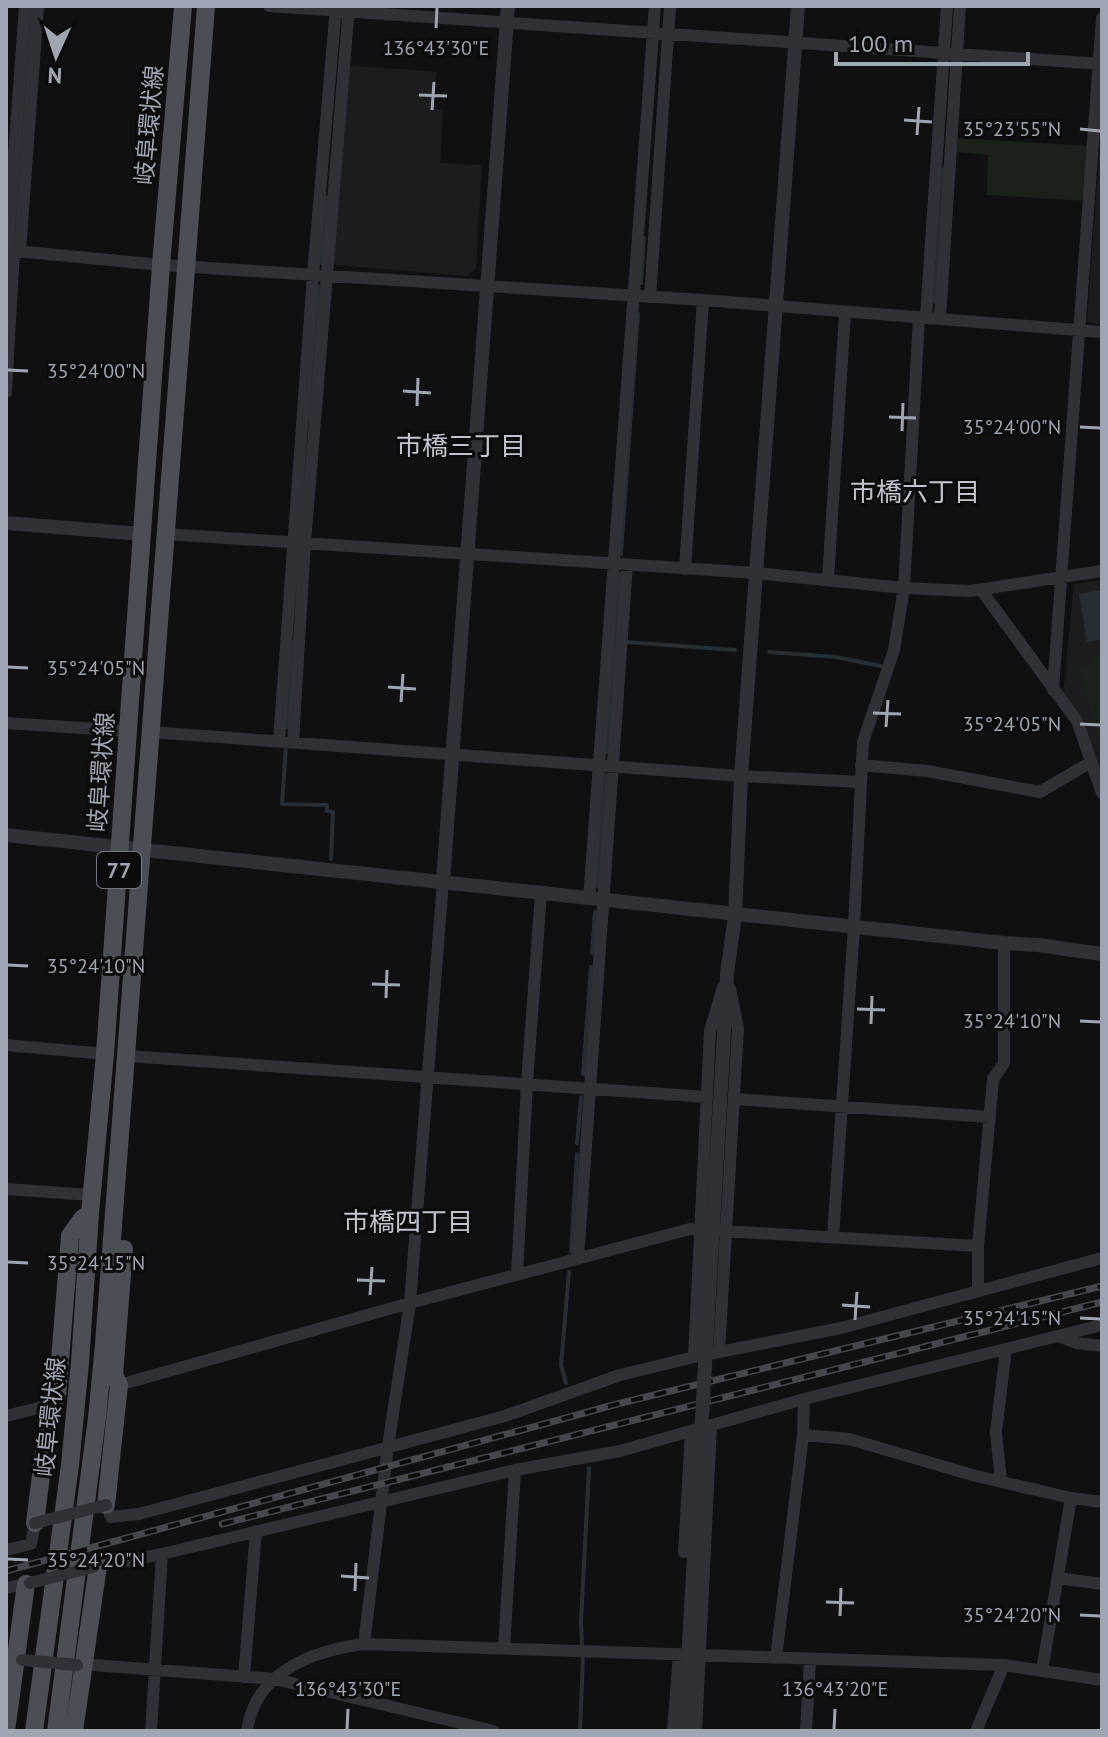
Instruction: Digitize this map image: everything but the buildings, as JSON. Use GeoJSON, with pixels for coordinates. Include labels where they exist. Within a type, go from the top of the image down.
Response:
{"type":"FeatureCollection","features":[{"type":"Feature","properties":{"kind":"main road","name":"岐阜環状線"},"geometry":{"type":"LineString","coordinates":[[34,1731],[70,1465],[105,1054],[161,265],[183,6]]}},
{"type":"Feature","properties":{"kind":"main road","name":"岐阜環状線"},"geometry":{"type":"LineString","coordinates":[[56,1731],[97,1418],[115,1214],[184,266],[206,6]]}},
{"type":"Feature","properties":{"kind":"main road"},"geometry":{"type":"LineString","coordinates":[[35,1523],[50,1405],[57,1397],[70,1236],[90,1204]]}},
{"type":"Feature","properties":{"kind":"main road"},"geometry":{"type":"LineString","coordinates":[[106,1505],[119,1385],[114,1375],[125,1238],[124,1225],[115,1214]]}},
{"type":"Feature","properties":{"kind":"main road"},"geometry":{"type":"LineString","coordinates":[[74,1731],[80,1664],[96,1566]]}},
{"type":"Feature","properties":{"kind":"main road"},"geometry":{"type":"LineString","coordinates":[[6,1731],[14,1659],[28,1583]]}},
{"type":"Feature","properties":{"kind":"street"},"geometry":{"type":"LineString","coordinates":[[6,392],[25,6]]}},
{"type":"Feature","properties":{"kind":"street"},"geometry":{"type":"LineString","coordinates":[[12,250],[38,6]]}},
{"type":"Feature","properties":{"kind":"street"},"geometry":{"type":"LineString","coordinates":[[269,6],[342,8],[1100,64]]}},
{"type":"Feature","properties":{"kind":"street"},"geometry":{"type":"LineString","coordinates":[[364,1644],[388,1446],[410,1303],[508,6]]}},
{"type":"Feature","properties":{"kind":"street"},"geometry":{"type":"LineString","coordinates":[[596,899],[614,766],[620,564],[634,296],[655,6]]}},
{"type":"Feature","properties":{"kind":"street"},"geometry":{"type":"LineString","coordinates":[[650,297],[670,6]]}},
{"type":"Feature","properties":{"kind":"street"},"geometry":{"type":"LineString","coordinates":[[684,1731],[727,973],[735,916],[741,776],[798,6]]}},
{"type":"Feature","properties":{"kind":"street"},"geometry":{"type":"LineString","coordinates":[[940,319],[950,53],[947,6]]}},
{"type":"Feature","properties":{"kind":"street"},"geometry":{"type":"LineString","coordinates":[[833,1237],[863,742],[894,650],[904,588],[922,317],[950,53],[960,6]]}},
{"type":"Feature","properties":{"kind":"street"},"geometry":{"type":"LineString","coordinates":[[286,742],[313,275],[342,8]]}},
{"type":"Feature","properties":{"kind":"street"},"geometry":{"type":"LineString","coordinates":[[299,543],[327,275],[342,8]]}},
{"type":"Feature","properties":{"kind":"street"},"geometry":{"type":"LineString","coordinates":[[1053,690],[1102,18]]}},
{"type":"Feature","properties":{"kind":"street"},"geometry":{"type":"LineString","coordinates":[[12,250],[161,265],[703,300],[1102,332]]}},
{"type":"Feature","properties":{"kind":"street"},"geometry":{"type":"LineString","coordinates":[[685,569],[703,300]]}},
{"type":"Feature","properties":{"kind":"street"},"geometry":{"type":"LineString","coordinates":[[828,579],[845,313]]}},
{"type":"Feature","properties":{"kind":"street"},"geometry":{"type":"LineString","coordinates":[[6,523],[142,534]]}},
{"type":"Feature","properties":{"kind":"street"},"geometry":{"type":"LineString","coordinates":[[166,534],[756,573],[904,588],[982,591],[1102,571]]}},
{"type":"Feature","properties":{"kind":"street"},"geometry":{"type":"LineString","coordinates":[[578,1259],[590,1087],[598,765],[620,564]]}},
{"type":"Feature","properties":{"kind":"street"},"geometry":{"type":"LineString","coordinates":[[982,591],[1077,721],[1102,793]]}},
{"type":"Feature","properties":{"kind":"street"},"geometry":{"type":"LineString","coordinates":[[6,723],[128,731]]}},
{"type":"Feature","properties":{"kind":"street"},"geometry":{"type":"LineString","coordinates":[[151,732],[741,776],[861,782]]}},
{"type":"Feature","properties":{"kind":"street"},"geometry":{"type":"LineString","coordinates":[[861,765],[927,771],[1040,792],[1091,762]]}},
{"type":"Feature","properties":{"kind":"street"},"geometry":{"type":"LineString","coordinates":[[6,835],[1102,954]]}},
{"type":"Feature","properties":{"kind":"street"},"geometry":{"type":"LineString","coordinates":[[517,1275],[541,893]]}},
{"type":"Feature","properties":{"kind":"street"},"geometry":{"type":"LineString","coordinates":[[978,1291],[978,1246],[993,1079],[1004,1063],[1004,943]]}},
{"type":"Feature","properties":{"kind":"street"},"geometry":{"type":"LineString","coordinates":[[694,1357],[710,1031],[727,973]]}},
{"type":"Feature","properties":{"kind":"street"},"geometry":{"type":"LineString","coordinates":[[719,1352],[738,1028],[727,973]]}},
{"type":"Feature","properties":{"kind":"street"},"geometry":{"type":"LineString","coordinates":[[6,1045],[105,1054]]}},
{"type":"Feature","properties":{"kind":"street"},"geometry":{"type":"LineString","coordinates":[[128,1056],[707,1097]]}},
{"type":"Feature","properties":{"kind":"street"},"geometry":{"type":"LineString","coordinates":[[734,1099],[990,1117]]}},
{"type":"Feature","properties":{"kind":"street"},"geometry":{"type":"LineString","coordinates":[[6,1189],[90,1204]]}},
{"type":"Feature","properties":{"kind":"street"},"geometry":{"type":"LineString","coordinates":[[119,1385],[410,1303],[690,1229],[978,1246]]}},
{"type":"Feature","properties":{"kind":"street"},"geometry":{"type":"LineString","coordinates":[[6,1550],[31,1544],[35,1523],[106,1505],[111,1517],[139,1514],[505,1416],[601,1381],[694,1357],[841,1328],[1102,1258]]}},
{"type":"Feature","properties":{"kind":"street"},"geometry":{"type":"LineString","coordinates":[[6,1588],[515,1470],[608,1454],[804,1399],[1102,1325]]}},
{"type":"Feature","properties":{"kind":"street"},"geometry":{"type":"LineString","coordinates":[[1058,1336],[1076,1343],[1102,1346]]}},
{"type":"Feature","properties":{"kind":"street"},"geometry":{"type":"LineString","coordinates":[[1001,1482],[996,1432],[1006,1349]]}},
{"type":"Feature","properties":{"kind":"street"},"geometry":{"type":"LineString","coordinates":[[776,1658],[803,1435],[804,1399]]}},
{"type":"Feature","properties":{"kind":"street"},"geometry":{"type":"LineString","coordinates":[[6,1416],[50,1405]]}},
{"type":"Feature","properties":{"kind":"street"},"geometry":{"type":"LineString","coordinates":[[696,1731],[711,1427]]}},
{"type":"Feature","properties":{"kind":"street"},"geometry":{"type":"LineString","coordinates":[[684,1552],[691,1432]]}},
{"type":"Feature","properties":{"kind":"street"},"geometry":{"type":"LineString","coordinates":[[803,1435],[849,1439],[1001,1482],[1102,1502]]}},
{"type":"Feature","properties":{"kind":"street"},"geometry":{"type":"LineString","coordinates":[[504,1648],[515,1470]]}},
{"type":"Feature","properties":{"kind":"street"},"geometry":{"type":"LineString","coordinates":[[1042,1671],[1071,1498]]}},
{"type":"Feature","properties":{"kind":"street"},"geometry":{"type":"LineString","coordinates":[[244,1677],[256,1531]]}},
{"type":"Feature","properties":{"kind":"street"},"geometry":{"type":"LineString","coordinates":[[151,1731],[162,1554]]}},
{"type":"Feature","properties":{"kind":"street"},"geometry":{"type":"LineString","coordinates":[[1057,1578],[1102,1584]]}},
{"type":"Feature","properties":{"kind":"street"},"geometry":{"type":"LineString","coordinates":[[247,1731],[263,1690],[297,1661],[330,1649],[364,1644],[1004,1665],[1102,1680]]}},
{"type":"Feature","properties":{"kind":"street"},"geometry":{"type":"LineString","coordinates":[[673,1731],[679,1654]]}},
{"type":"Feature","properties":{"kind":"street"},"geometry":{"type":"LineString","coordinates":[[14,1659],[275,1679],[494,1731]]}},
{"type":"Feature","properties":{"kind":"street"},"geometry":{"type":"LineString","coordinates":[[806,1731],[810,1660]]}},
{"type":"Feature","properties":{"kind":"street"},"geometry":{"type":"LineString","coordinates":[[976,1731],[1004,1665]]}},
{"type":"Feature","properties":{"kind":"shaded area"},"geometry":{"type":"Polygon","coordinates":[[[345,65],[437,72],[433,108],[443,110],[440,163],[482,165],[476,268],[468,276],[332,265],[345,65]]]}},
{"type":"Feature","properties":{"kind":"shaded area"},"geometry":{"type":"Polygon","coordinates":[[[958,138],[1089,146],[1087,201],[987,195],[988,155],[957,152],[958,138]]]}},
{"type":"Feature","properties":{"kind":"shaded area"},"geometry":{"type":"Polygon","coordinates":[[[1099,154],[1102,154],[1102,325],[1087,322],[1099,154]]]}},
{"type":"Feature","properties":{"kind":"shaded area"},"geometry":{"type":"Polygon","coordinates":[[[1102,580],[1102,788],[1063,696],[1074,584],[1102,580]]]}},
{"type":"Feature","properties":{"kind":"shaded area"},"geometry":{"type":"Polygon","coordinates":[[[1102,590],[1102,639],[1087,642],[1079,594],[1102,590]]]}},
{"type":"Feature","properties":{"kind":"shaded area"},"geometry":{"type":"Polygon","coordinates":[[[1102,653],[1102,751],[1078,666],[1091,664],[1090,655],[1102,653]]]}},
{"type":"Feature","properties":{"kind":"waterway"},"geometry":{"type":"LineString","coordinates":[[14,244],[32,6]]}},
{"type":"Feature","properties":{"kind":"waterway"},"geometry":{"type":"LineString","coordinates":[[935,302],[944,169]]}},
{"type":"Feature","properties":{"kind":"waterway"},"geometry":{"type":"LineString","coordinates":[[321,263],[326,197]]}},
{"type":"Feature","properties":{"kind":"waterway"},"geometry":{"type":"LineString","coordinates":[[641,283],[644,238]]}},
{"type":"Feature","properties":{"kind":"waterway"},"geometry":{"type":"LineString","coordinates":[[309,420],[319,287]]}},
{"type":"Feature","properties":{"kind":"waterway"},"geometry":{"type":"LineString","coordinates":[[621,554],[638,314]]}},
{"type":"Feature","properties":{"kind":"waterway"},"geometry":{"type":"LineString","coordinates":[[606,752],[619,574]]}},
{"type":"Feature","properties":{"kind":"waterway"},"geometry":{"type":"LineString","coordinates":[[287,727],[293,642]]}},
{"type":"Feature","properties":{"kind":"waterway"},"geometry":{"type":"LineString","coordinates":[[626,642],[735,650]]}},
{"type":"Feature","properties":{"kind":"waterway"},"geometry":{"type":"LineString","coordinates":[[769,652],[836,657],[881,666]]}},
{"type":"Feature","properties":{"kind":"waterway"},"geometry":{"type":"LineString","coordinates":[[286,746],[282,804],[327,805],[327,811],[333,812],[331,859]]}},
{"type":"Feature","properties":{"kind":"waterway"},"geometry":{"type":"LineString","coordinates":[[597,886],[605,775]]}},
{"type":"Feature","properties":{"kind":"waterway"},"geometry":{"type":"LineString","coordinates":[[592,953],[595,912]]}},
{"type":"Feature","properties":{"kind":"waterway"},"geometry":{"type":"LineString","coordinates":[[583,1074],[591,967]]}},
{"type":"Feature","properties":{"kind":"waterway"},"geometry":{"type":"LineString","coordinates":[[577,1143],[581,1097]]}},
{"type":"Feature","properties":{"kind":"waterway"},"geometry":{"type":"LineString","coordinates":[[571,1252],[577,1154]]}},
{"type":"Feature","properties":{"kind":"waterway"},"geometry":{"type":"LineString","coordinates":[[566,1383],[561,1365],[569,1272]]}},
{"type":"Feature","properties":{"kind":"waterway"},"geometry":{"type":"LineString","coordinates":[[582,1645],[589,1468]]}},
{"type":"Feature","properties":{"kind":"waterway"},"geometry":{"type":"LineString","coordinates":[[580,1731],[583,1657]]}},
{"type":"Feature","properties":{"kind":"railway"},"geometry":{"type":"LineString","coordinates":[[6,1571],[617,1404],[1102,1286]]}},
{"type":"Feature","properties":{"kind":"railway"},"geometry":{"type":"LineString","coordinates":[[222,1524],[1102,1302]]}},
{"type":"Feature","properties":{"kind":"district","name":"市橋三丁目"},"geometry":{"type":"Point","coordinates":[461,445]}},
{"type":"Feature","properties":{"kind":"district","name":"市橋六丁目"},"geometry":{"type":"Point","coordinates":[915,491]}},
{"type":"Feature","properties":{"kind":"district","name":"市橋四丁目"},"geometry":{"type":"Point","coordinates":[408,1221]}}]}
